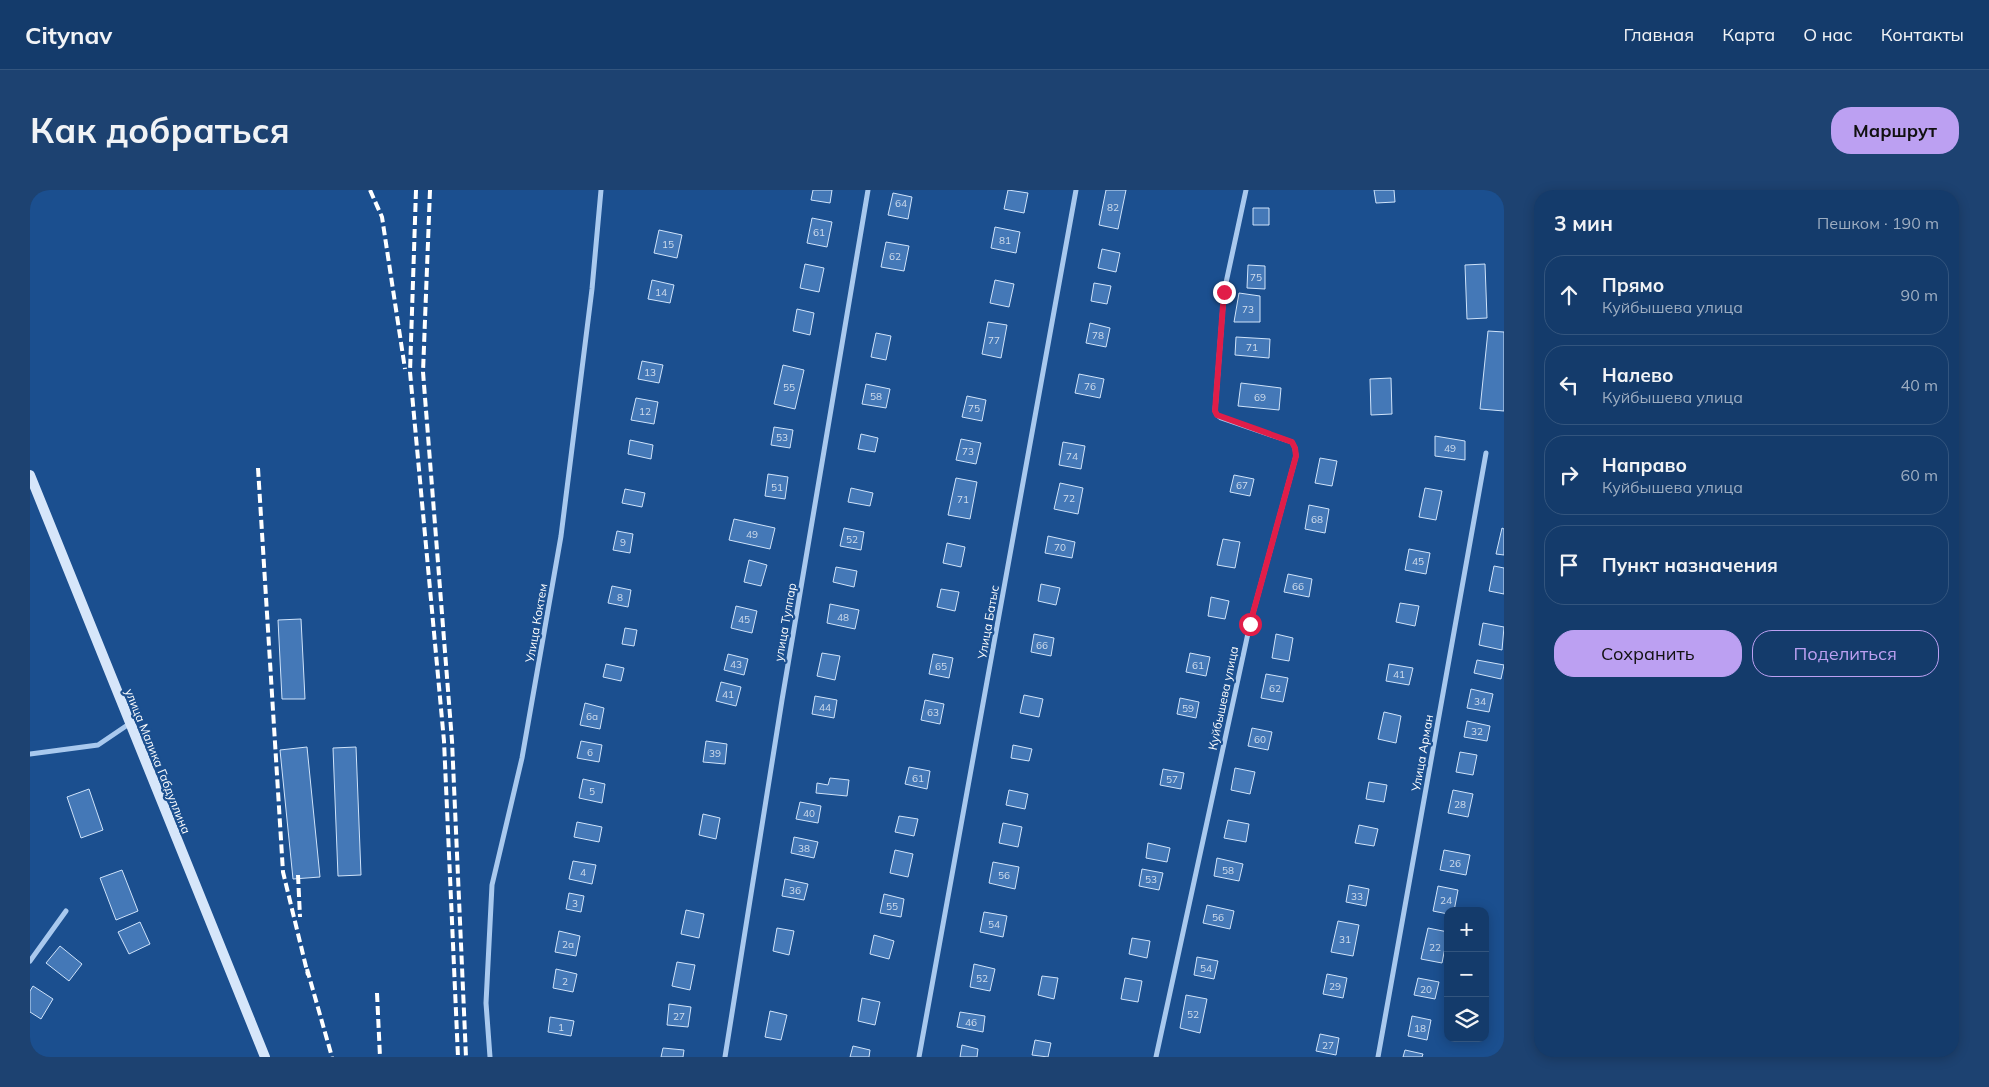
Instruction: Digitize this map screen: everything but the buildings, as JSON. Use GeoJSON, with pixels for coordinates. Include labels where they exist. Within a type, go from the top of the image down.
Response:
{"type":"FeatureCollection","features":[{"type":"Feature","properties":{"kind":"main road","name":"улица Малика Габдуллина"},"geometry":{"type":"LineString","coordinates":[[30,475],[265,1057]]}},
{"type":"Feature","properties":{"kind":"street","name":"Улица Коктем"},"geometry":{"type":"LineString","coordinates":[[490,1057],[486,1003],[492,885],[522,758],[561,536],[592,289],[601,190]]}},
{"type":"Feature","properties":{"kind":"street","name":"улица Тулпар"},"geometry":{"type":"LineString","coordinates":[[725,1057],[782,700],[868,190]]}},
{"type":"Feature","properties":{"kind":"street","name":"Улица Батыс"},"geometry":{"type":"LineString","coordinates":[[919,1057],[1076,190]]}},
{"type":"Feature","properties":{"kind":"street","name":"Куйбышева улица"},"geometry":{"type":"LineString","coordinates":[[1156,1057],[1250,624],[1296,456],[1292,442],[1221,418],[1215,411],[1224,292],[1246,190]]}},
{"type":"Feature","properties":{"kind":"street","name":"Улица Арман"},"geometry":{"type":"LineString","coordinates":[[1378,1057],[1486,453]]}},
{"type":"Feature","properties":{"kind":"street"},"geometry":{"type":"LineString","coordinates":[[30,754],[98,745],[129,724]]}},
{"type":"Feature","properties":{"kind":"street"},"geometry":{"type":"LineString","coordinates":[[30,961],[66,911]]}},
{"type":"Feature","properties":{"kind":"railway"},"geometry":{"type":"LineString","coordinates":[[370,190],[382,217],[405,369]]}},
{"type":"Feature","properties":{"kind":"railway"},"geometry":{"type":"LineString","coordinates":[[416,190],[410,372],[444,741],[458,1057]]}},
{"type":"Feature","properties":{"kind":"railway"},"geometry":{"type":"LineString","coordinates":[[430,190],[423,372],[452,741],[466,1057]]}},
{"type":"Feature","properties":{"kind":"railway"},"geometry":{"type":"LineString","coordinates":[[258,468],[283,872],[308,975]]}},
{"type":"Feature","properties":{"kind":"railway"},"geometry":{"type":"LineString","coordinates":[[298,875],[300,917]]}},
{"type":"Feature","properties":{"kind":"railway"},"geometry":{"type":"LineString","coordinates":[[307,969],[332,1057]]}},
{"type":"Feature","properties":{"kind":"railway"},"geometry":{"type":"LineString","coordinates":[[377,993],[380,1057]]}},
{"type":"Feature","properties":{"kind":"route"},"geometry":{"type":"LineString","coordinates":[[1224,292],[1215,411],[1221,418],[1292,442],[1296,456],[1250,624]]}}]}
